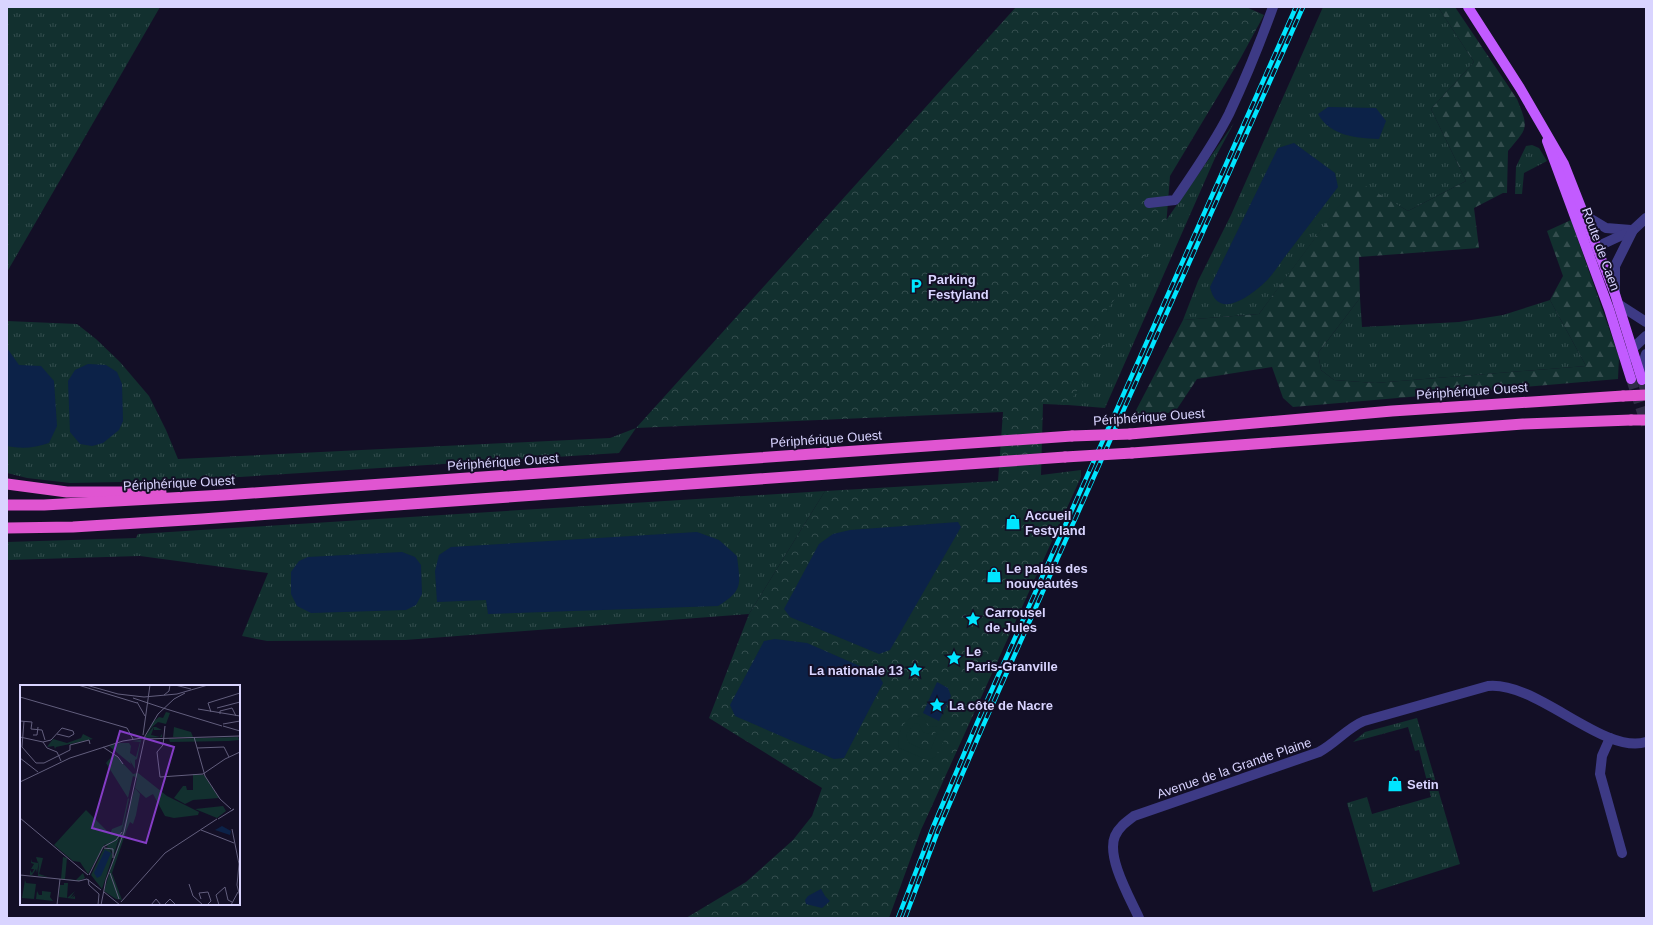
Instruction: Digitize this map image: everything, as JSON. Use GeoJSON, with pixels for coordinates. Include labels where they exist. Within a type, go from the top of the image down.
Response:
{"type":"FeatureCollection","features":[{"type":"Feature","properties":{"kind":"highway","name":"Périphérique Ouest"},"geometry":{"type":"LineString","coordinates":[[7,505],[44,505],[224,495],[1072,436],[1130,434],[1392,411],[1646,395]]}},
{"type":"Feature","properties":{"kind":"highway"},"geometry":{"type":"LineString","coordinates":[[7,528],[73,527],[210,518],[1523,424],[1646,420]]}},
{"type":"Feature","properties":{"kind":"highway"},"geometry":{"type":"LineString","coordinates":[[7,484],[67,492],[132,491],[224,495]]}},
{"type":"Feature","properties":{"kind":"main road","name":"Route de Caen"},"geometry":{"type":"LineString","coordinates":[[1468,7],[1520,88],[1564,164],[1586,216],[1592,249],[1626,360],[1638,377]]}},
{"type":"Feature","properties":{"kind":"main road","name":"Route de Caen"},"geometry":{"type":"LineString","coordinates":[[1544,130],[1549,150],[1592,249],[1617,299],[1632,349],[1638,377]]}},
{"type":"Feature","properties":{"kind":"street"},"geometry":{"type":"LineString","coordinates":[[1149,203],[1175,200],[1212,143],[1228,115],[1273,7]]}},
{"type":"Feature","properties":{"kind":"street"},"geometry":{"type":"LineString","coordinates":[[1586,216],[1606,228],[1633,230]]}},
{"type":"Feature","properties":{"kind":"street"},"geometry":{"type":"LineString","coordinates":[[1592,249],[1633,230],[1646,218]]}},
{"type":"Feature","properties":{"kind":"street","name":"Route de Caen"},"geometry":{"type":"LineString","coordinates":[[1617,299],[1615,266],[1633,230]]}},
{"type":"Feature","properties":{"kind":"street"},"geometry":{"type":"LineString","coordinates":[[1617,299],[1646,322]]}},
{"type":"Feature","properties":{"kind":"street"},"geometry":{"type":"LineString","coordinates":[[1626,360],[1632,349],[1646,336]]}},
{"type":"Feature","properties":{"kind":"street"},"geometry":{"type":"LineString","coordinates":[[1638,377],[1646,354]]}},
{"type":"Feature","properties":{"kind":"street","name":"Avenue de la Grande Plaine"},"geometry":{"type":"LineString","coordinates":[[1139,918],[1116,865],[1113,851],[1115,837],[1123,824],[1134,816],[1319,752],[1328,748],[1353,726],[1364,721],[1488,686],[1498,685],[1510,687],[1527,695],[1610,738],[1633,744],[1646,742]]}},
{"type":"Feature","properties":{"kind":"street"},"geometry":{"type":"LineString","coordinates":[[1610,738],[1602,756],[1600,774],[1622,853]]}},
{"type":"Feature","properties":{"kind":"green space"},"geometry":{"type":"Polygon","coordinates":[[[7,7],[160,7],[7,272],[7,7]]]}},
{"type":"Feature","properties":{"kind":"green space"},"geometry":{"type":"Polygon","coordinates":[[[1016,7],[1246,7],[1264,15],[1239,61],[1170,176],[1166,227],[1094,328],[1105,346],[1068,405],[1043,404],[1041,475],[1081,470],[1081,477],[921,830],[889,918],[686,918],[746,882],[793,840],[812,816],[822,788],[709,718],[749,614],[825,491],[998,481],[1003,412],[636,428],[1016,7]]]}},
{"type":"Feature","properties":{"kind":"green space"},"geometry":{"type":"Polygon","coordinates":[[[1323,7],[1438,7],[1474,62],[1431,109],[1466,181],[1408,211],[1357,182],[1259,314],[1183,320],[1198,281],[1231,215],[1323,7]]]}},
{"type":"Feature","properties":{"kind":"green space"},"geometry":{"type":"Polygon","coordinates":[[[1438,7],[1455,7],[1517,99],[1521,109],[1525,122],[1523,132],[1508,151],[1507,193],[1503,193],[1474,208],[1479,248],[1359,257],[1360,298],[1318,353],[1321,370],[1334,380],[1375,383],[1586,366],[1550,300],[1563,276],[1547,231],[1571,220],[1619,357],[1618,379],[1293,407],[1283,398],[1272,367],[1197,379],[1175,412],[1132,418],[1183,320],[1259,314],[1357,181],[1408,211],[1466,181],[1431,109],[1474,62],[1438,7]]]}},
{"type":"Feature","properties":{"kind":"green space"},"geometry":{"type":"Polygon","coordinates":[[[1234,123],[1215,158],[1105,408],[1043,403],[1167,219],[1234,123]]]}},
{"type":"Feature","properties":{"kind":"green space"},"geometry":{"type":"Polygon","coordinates":[[[1532,145],[1539,148],[1547,161],[1524,173],[1522,194],[1515,194],[1516,167],[1526,146],[1532,145]]]}},
{"type":"Feature","properties":{"kind":"green space"},"geometry":{"type":"Polygon","coordinates":[[[1360,298],[1362,327],[1459,322],[1503,315],[1550,300],[1586,366],[1375,383],[1334,380],[1321,370],[1318,353],[1360,298]]]}},
{"type":"Feature","properties":{"kind":"green space"},"geometry":{"type":"Polygon","coordinates":[[[7,321],[77,324],[96,339],[120,362],[149,396],[166,430],[178,459],[610,438],[636,428],[619,453],[175,481],[70,483],[27,478],[7,473],[7,321]]]}},
{"type":"Feature","properties":{"kind":"green space"},"geometry":{"type":"Polygon","coordinates":[[[825,491],[749,614],[405,640],[267,641],[242,636],[268,573],[140,556],[7,560],[7,542],[136,538],[138,534],[825,491]]]}},
{"type":"Feature","properties":{"kind":"green space"},"geometry":{"type":"Polygon","coordinates":[[[917,715],[924,718],[928,726],[937,726],[945,732],[945,739],[935,757],[927,760],[899,748],[899,738],[902,728],[904,724],[912,717],[917,715]],[[915,723],[906,735],[908,742],[923,750],[931,749],[937,734],[934,731],[926,734],[923,732],[919,724],[915,723]]]}},
{"type":"Feature","properties":{"kind":"green space"},"geometry":{"type":"Polygon","coordinates":[[[1417,718],[1460,864],[1373,892],[1347,803],[1367,797],[1372,814],[1431,797],[1419,750],[1415,751],[1408,727],[1353,742],[1365,732],[1417,718]]]}},
{"type":"Feature","properties":{"kind":"water"},"geometry":{"type":"Polygon","coordinates":[[[1328,107],[1376,108],[1386,121],[1379,139],[1361,138],[1344,134],[1329,127],[1318,114],[1328,107]]]}},
{"type":"Feature","properties":{"kind":"water"},"geometry":{"type":"Polygon","coordinates":[[[1294,143],[1335,173],[1338,187],[1266,282],[1248,296],[1233,303],[1225,304],[1219,302],[1214,297],[1210,287],[1278,148],[1294,143]]]}},
{"type":"Feature","properties":{"kind":"water"},"geometry":{"type":"Polygon","coordinates":[[[7,348],[19,365],[41,366],[54,381],[57,426],[49,443],[28,448],[7,446],[7,348]]]}},
{"type":"Feature","properties":{"kind":"water"},"geometry":{"type":"Polygon","coordinates":[[[88,364],[106,365],[117,372],[122,384],[123,421],[119,430],[103,443],[92,446],[80,444],[70,432],[68,381],[75,370],[88,364]]]}},
{"type":"Feature","properties":{"kind":"water"},"geometry":{"type":"Polygon","coordinates":[[[958,522],[961,527],[890,650],[879,654],[790,617],[784,609],[819,544],[833,534],[850,530],[958,522]]]}},
{"type":"Feature","properties":{"kind":"water"},"geometry":{"type":"Polygon","coordinates":[[[697,532],[719,540],[737,556],[739,573],[738,586],[732,595],[718,606],[488,614],[486,600],[437,602],[435,571],[439,555],[451,547],[697,532]]]}},
{"type":"Feature","properties":{"kind":"water"},"geometry":{"type":"Polygon","coordinates":[[[402,552],[415,557],[421,565],[422,594],[416,605],[406,610],[311,613],[297,606],[291,594],[291,572],[299,561],[308,557],[402,552]]]}},
{"type":"Feature","properties":{"kind":"water"},"geometry":{"type":"Polygon","coordinates":[[[775,639],[807,643],[878,674],[883,683],[844,758],[834,759],[735,716],[730,705],[764,641],[775,639]]]}},
{"type":"Feature","properties":{"kind":"water","name":"La côte de Nacre"},"geometry":{"type":"Polygon","coordinates":[[[937,682],[948,688],[951,696],[939,721],[923,713],[937,682]]]}},
{"type":"Feature","properties":{"kind":"water"},"geometry":{"type":"Polygon","coordinates":[[[821,889],[830,901],[822,908],[806,904],[805,900],[808,896],[821,889]]]}},
{"type":"Feature","properties":{"kind":"tunnel"},"geometry":{"type":"LineString","coordinates":[[1631,379],[1646,425]]}},
{"type":"Feature","properties":{"kind":"tunnel"},"geometry":{"type":"LineString","coordinates":[[1642,380],[1646,393]]}},
{"type":"Feature","properties":{"kind":"railway"},"geometry":{"type":"LineString","coordinates":[[898,918],[933,827],[977,723],[1296,7]]}},
{"type":"Feature","properties":{"kind":"railway"},"geometry":{"type":"LineString","coordinates":[[905,918],[938,831],[983,726],[1303,7]]}},
{"type":"Feature","properties":{"kind":"place","name":"Parking Festyland"},"geometry":{"type":"Point","coordinates":[916,286]}},
{"type":"Feature","properties":{"kind":"place","name":"Accueil Festyland"},"geometry":{"type":"Point","coordinates":[1013,522]}},
{"type":"Feature","properties":{"kind":"place","name":"Le palais des nouveautés"},"geometry":{"type":"Point","coordinates":[994,575]}},
{"type":"Feature","properties":{"kind":"place","name":"Carrousel de Jules"},"geometry":{"type":"Point","coordinates":[973,619]}},
{"type":"Feature","properties":{"kind":"place","name":"Le Paris-Granville"},"geometry":{"type":"Point","coordinates":[954,658]}},
{"type":"Feature","properties":{"kind":"place","name":"La nationale 13"},"geometry":{"type":"Point","coordinates":[915,670]}},
{"type":"Feature","properties":{"kind":"place","name":"La côte de Nacre"},"geometry":{"type":"Point","coordinates":[937,705]}},
{"type":"Feature","properties":{"kind":"place","name":"Setin"},"geometry":{"type":"Point","coordinates":[1395,784]}}]}
